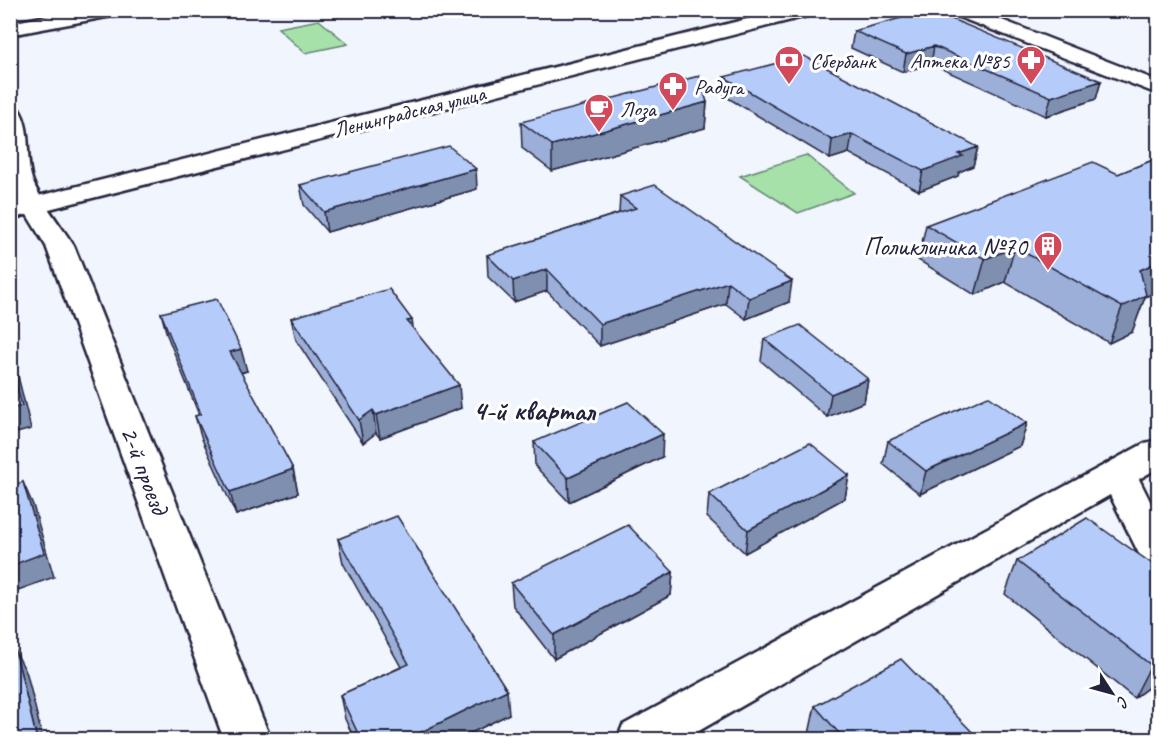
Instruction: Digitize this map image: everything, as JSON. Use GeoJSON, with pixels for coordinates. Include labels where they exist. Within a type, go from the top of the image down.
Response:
{"type":"FeatureCollection","features":[{"type":"Feature","properties":{"kind":"street"},"geometry":{"type":"LineString","coordinates":[[10,29],[112,10]]}},
{"type":"Feature","properties":{"kind":"street","name":"Ленинградская улица"},"geometry":{"type":"LineString","coordinates":[[22,208],[808,10]]}},
{"type":"Feature","properties":{"kind":"street"},"geometry":{"type":"LineString","coordinates":[[958,10],[1158,88]]}},
{"type":"Feature","properties":{"kind":"street","name":"2-й проезд"},"geometry":{"type":"LineString","coordinates":[[10,113],[16,141],[22,208],[60,246],[248,740]]}},
{"type":"Feature","properties":{"kind":"street"},"geometry":{"type":"LineString","coordinates":[[640,740],[1158,452]]}},
{"type":"Feature","properties":{"kind":"street"},"geometry":{"type":"LineString","coordinates":[[1118,474],[1158,554]]}},
{"type":"Feature","properties":{"kind":"green space"},"geometry":{"type":"Polygon","coordinates":[[[319,20],[348,44],[305,53],[278,28],[319,20]]]}},
{"type":"Feature","properties":{"kind":"green space"},"geometry":{"type":"Polygon","coordinates":[[[806,155],[854,193],[798,213],[740,176],[806,155]]]}},
{"type":"Feature","properties":{"kind":"building"},"geometry":{"type":"Polygon","coordinates":[[[930,10],[1101,81],[1051,97],[934,46],[906,54],[854,31],[930,10]]]}},
{"type":"Feature","properties":{"kind":"building"},"geometry":{"type":"Polygon","coordinates":[[[804,56],[978,147],[958,154],[963,156],[923,171],[852,134],[832,140],[724,77],[804,56]]]}},
{"type":"Feature","properties":{"kind":"building"},"geometry":{"type":"Polygon","coordinates":[[[699,76],[707,102],[552,145],[521,122],[699,76]]]}},
{"type":"Feature","properties":{"kind":"building"},"geometry":{"type":"Polygon","coordinates":[[[449,146],[476,169],[324,212],[300,185],[449,146]]]}},
{"type":"Feature","properties":{"kind":"building","name":"Поликлиника №70"},"geometry":{"type":"Polygon","coordinates":[[[1158,158],[1158,262],[1140,270],[1146,295],[1122,307],[1015,247],[985,259],[926,225],[1093,162],[1118,174],[1158,158]]]}},
{"type":"Feature","properties":{"kind":"building"},"geometry":{"type":"Polygon","coordinates":[[[655,185],[792,281],[749,298],[728,282],[600,324],[547,269],[513,281],[487,255],[636,208],[620,196],[655,185]]]}},
{"type":"Feature","properties":{"kind":"building"},"geometry":{"type":"Polygon","coordinates":[[[389,289],[412,320],[407,321],[459,385],[376,415],[373,410],[359,420],[291,318],[389,289]]]}},
{"type":"Feature","properties":{"kind":"building"},"geometry":{"type":"Polygon","coordinates":[[[217,299],[241,349],[230,352],[293,469],[230,492],[195,416],[201,414],[161,313],[217,299]]]}},
{"type":"Feature","properties":{"kind":"building"},"geometry":{"type":"Polygon","coordinates":[[[800,325],[868,379],[831,394],[764,339],[800,325]]]}},
{"type":"Feature","properties":{"kind":"building"},"geometry":{"type":"Polygon","coordinates":[[[10,361],[22,406],[10,409],[10,361]]]}},
{"type":"Feature","properties":{"kind":"building"},"geometry":{"type":"Polygon","coordinates":[[[988,396],[1027,423],[926,471],[888,441],[988,396]]]}},
{"type":"Feature","properties":{"kind":"building"},"geometry":{"type":"Polygon","coordinates":[[[628,402],[663,434],[568,478],[534,442],[628,402]]]}},
{"type":"Feature","properties":{"kind":"building"},"geometry":{"type":"Polygon","coordinates":[[[810,443],[849,475],[748,530],[709,494],[810,443]]]}},
{"type":"Feature","properties":{"kind":"building"},"geometry":{"type":"Polygon","coordinates":[[[23,482],[44,553],[10,566],[10,486],[23,482]]]}},
{"type":"Feature","properties":{"kind":"building"},"geometry":{"type":"Polygon","coordinates":[[[397,516],[507,690],[405,740],[361,740],[340,695],[409,664],[338,539],[397,516]]]}},
{"type":"Feature","properties":{"kind":"building"},"geometry":{"type":"Polygon","coordinates":[[[1087,518],[1158,568],[1158,660],[1151,665],[1017,561],[1087,518]]]}},
{"type":"Feature","properties":{"kind":"building"},"geometry":{"type":"Polygon","coordinates":[[[628,525],[673,572],[554,635],[511,583],[628,525]]]}},
{"type":"Feature","properties":{"kind":"building"},"geometry":{"type":"Polygon","coordinates":[[[15,650],[37,740],[10,740],[10,652],[15,650]]]}},
{"type":"Feature","properties":{"kind":"building"},"geometry":{"type":"Polygon","coordinates":[[[901,659],[980,740],[845,740],[815,706],[901,659]]]}},
{"type":"Feature","properties":{"kind":"place","name":"Сбербанк"},"geometry":{"type":"Point","coordinates":[789,86]}},
{"type":"Feature","properties":{"kind":"place","name":"Аптека №85"},"geometry":{"type":"Point","coordinates":[1031,86]}},
{"type":"Feature","properties":{"kind":"place","name":"Радуга"},"geometry":{"type":"Point","coordinates":[673,112]}},
{"type":"Feature","properties":{"kind":"place","name":"Лоза"},"geometry":{"type":"Point","coordinates":[599,134]}},
{"type":"Feature","properties":{"kind":"place","name":"Поликлиника №70"},"geometry":{"type":"Point","coordinates":[1048,272]}},
{"type":"Feature","properties":{"kind":"district","name":"4-й квартал"},"geometry":{"type":"Point","coordinates":[534,410]}}]}
